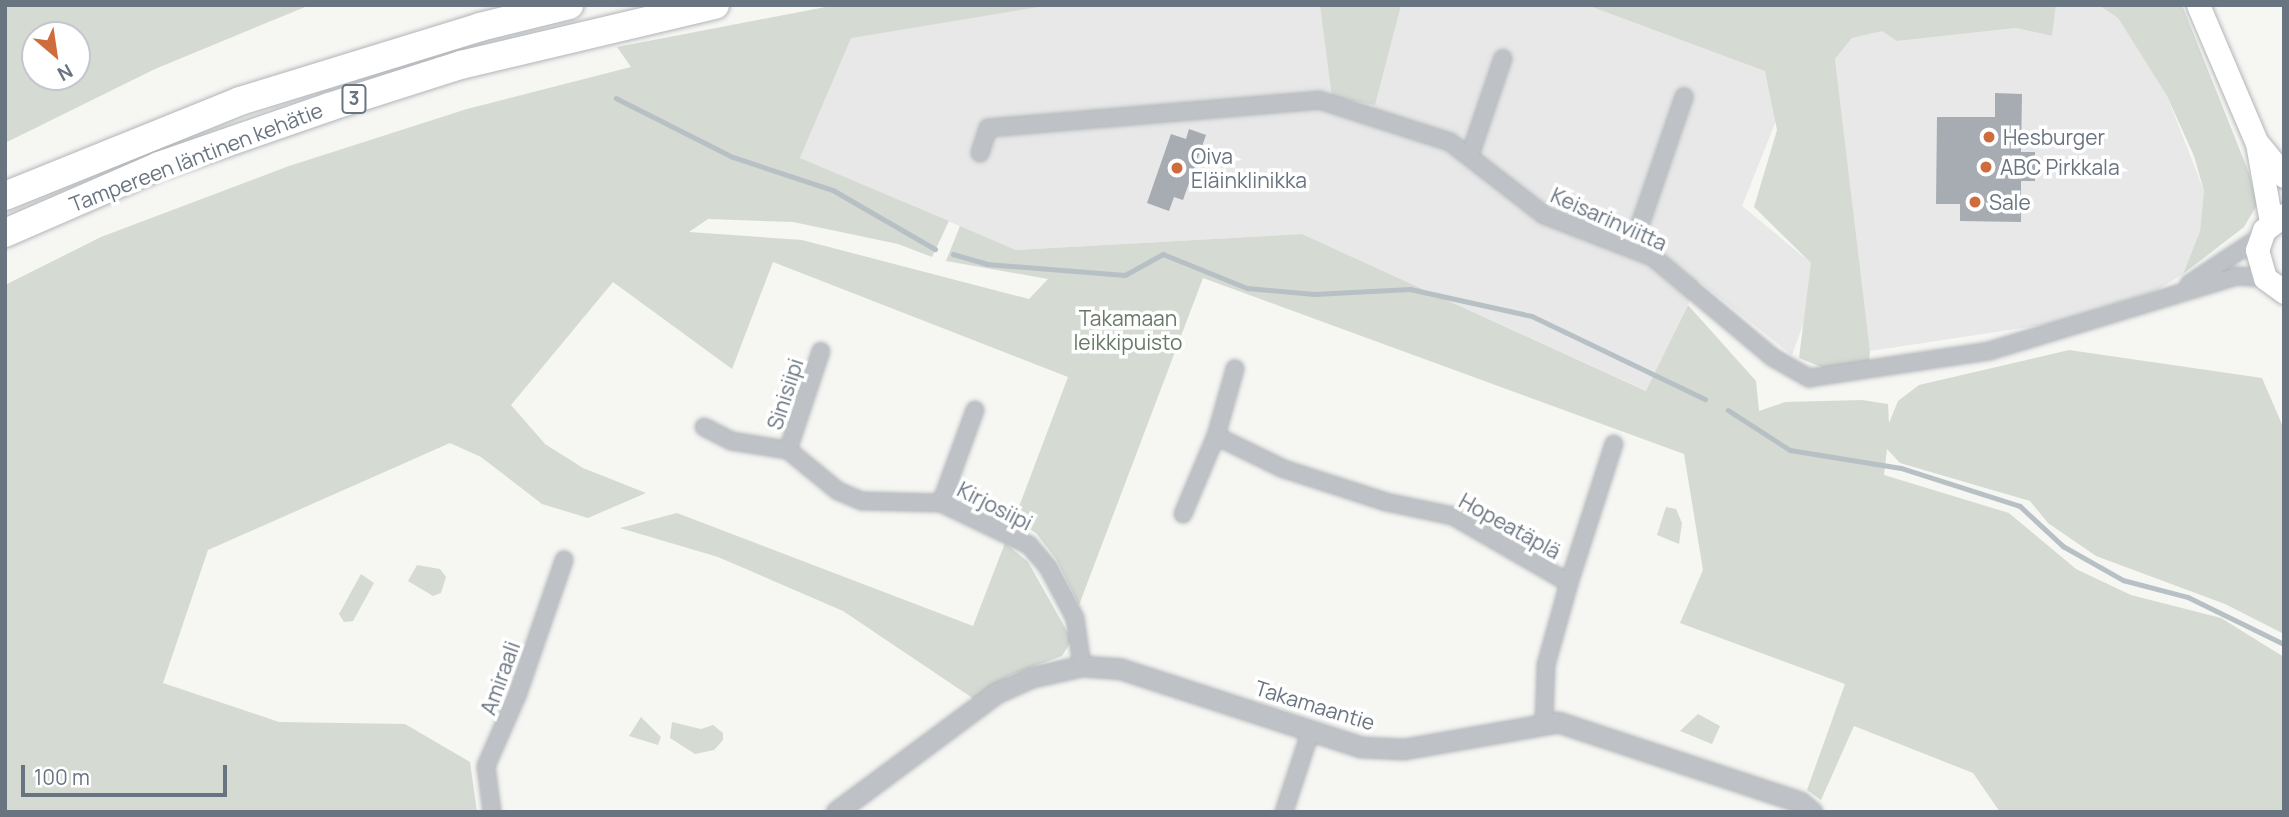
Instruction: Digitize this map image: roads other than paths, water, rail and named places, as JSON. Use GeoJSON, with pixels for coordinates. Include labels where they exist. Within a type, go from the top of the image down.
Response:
{"type":"FeatureCollection","features":[{"type":"Feature","properties":{"kind":"highway","name":"Tampereen läntinen kehätie"},"geometry":{"type":"LineString","coordinates":[[5,196],[251,97],[569,5]]}},
{"type":"Feature","properties":{"kind":"highway","name":"Tampereen läntinen kehätie"},"geometry":{"type":"LineString","coordinates":[[5,233],[159,166],[329,107],[461,65],[715,5]]}},
{"type":"Feature","properties":{"kind":"main road"},"geometry":{"type":"LineString","coordinates":[[2198,5],[2258,143],[2272,225],[2257,259],[2277,290]]}},
{"type":"Feature","properties":{"kind":"main road"},"geometry":{"type":"LineString","coordinates":[[2258,143],[2284,176]]}},
{"type":"Feature","properties":{"kind":"street"},"geometry":{"type":"LineString","coordinates":[[1470,155],[1503,58]]}},
{"type":"Feature","properties":{"kind":"street"},"geometry":{"type":"LineString","coordinates":[[1632,247],[1684,97]]}},
{"type":"Feature","properties":{"kind":"street","name":"Keisarinviitta"},"geometry":{"type":"LineString","coordinates":[[980,153],[988,128],[1319,100],[1415,129],[1470,155],[1544,215],[1654,257],[1791,371],[1810,378],[1989,351],[2178,291],[2237,276],[2277,290]]}},
{"type":"Feature","properties":{"kind":"street","name":"Keisarinviitta"},"geometry":{"type":"LineString","coordinates":[[2178,291],[2272,225]]}},
{"type":"Feature","properties":{"kind":"street","name":"Sinisiipi"},"geometry":{"type":"LineString","coordinates":[[788,450],[821,351]]}},
{"type":"Feature","properties":{"kind":"street"},"geometry":{"type":"LineString","coordinates":[[1183,514],[1216,436],[1235,369]]}},
{"type":"Feature","properties":{"kind":"street"},"geometry":{"type":"LineString","coordinates":[[941,503],[975,410]]}},
{"type":"Feature","properties":{"kind":"street"},"geometry":{"type":"LineString","coordinates":[[704,427],[731,441],[788,450]]}},
{"type":"Feature","properties":{"kind":"street","name":"Hopeatäplä"},"geometry":{"type":"LineString","coordinates":[[1216,436],[1284,469],[1386,502],[1453,516],[1569,583],[1546,665],[1544,722]]}},
{"type":"Feature","properties":{"kind":"street"},"geometry":{"type":"LineString","coordinates":[[1569,583],[1614,444]]}},
{"type":"Feature","properties":{"kind":"street","name":"Kirjosiipi"},"geometry":{"type":"LineString","coordinates":[[788,450],[838,491],[862,501],[941,503],[1029,545],[1048,567],[1075,618],[1082,666]]}},
{"type":"Feature","properties":{"kind":"street","name":"Amiraali"},"geometry":{"type":"LineString","coordinates":[[492,812],[486,766],[518,693],[564,559]]}},
{"type":"Feature","properties":{"kind":"street","name":"Takamaantie"},"geometry":{"type":"LineString","coordinates":[[836,812],[996,692],[1032,677],[1082,666],[1121,669],[1361,747],[1404,749],[1544,722],[1599,733],[1800,802],[1812,812]]}},
{"type":"Feature","properties":{"kind":"street"},"geometry":{"type":"LineString","coordinates":[[1284,812],[1311,730]]}},
{"type":"Feature","properties":{"kind":"waterway"},"geometry":{"type":"LineString","coordinates":[[616,98],[733,157],[833,190],[935,249]]}},
{"type":"Feature","properties":{"kind":"waterway"},"geometry":{"type":"LineString","coordinates":[[953,254],[987,264],[1125,275],[1163,254],[1247,288],[1314,294],[1410,289],[1532,316],[1705,399]]}},
{"type":"Feature","properties":{"kind":"waterway"},"geometry":{"type":"LineString","coordinates":[[1728,410],[1790,450],[1901,468],[2020,506],[2063,546],[2123,580],[2188,597],[2284,644]]}},
{"type":"Feature","properties":{"kind":"place","name":"Hesburger"},"geometry":{"type":"Point","coordinates":[1989,137]}},
{"type":"Feature","properties":{"kind":"place","name":"ABC Pirkkala"},"geometry":{"type":"Point","coordinates":[1986,167]}},
{"type":"Feature","properties":{"kind":"place","name":"Oiva Eläinklinikka"},"geometry":{"type":"Point","coordinates":[1177,168]}},
{"type":"Feature","properties":{"kind":"place","name":"Sale"},"geometry":{"type":"Point","coordinates":[1975,202]}},
{"type":"Feature","properties":{"kind":"park label","name":"Takamaan leikkipuisto"},"geometry":{"type":"Point","coordinates":[1128,330]}}]}
